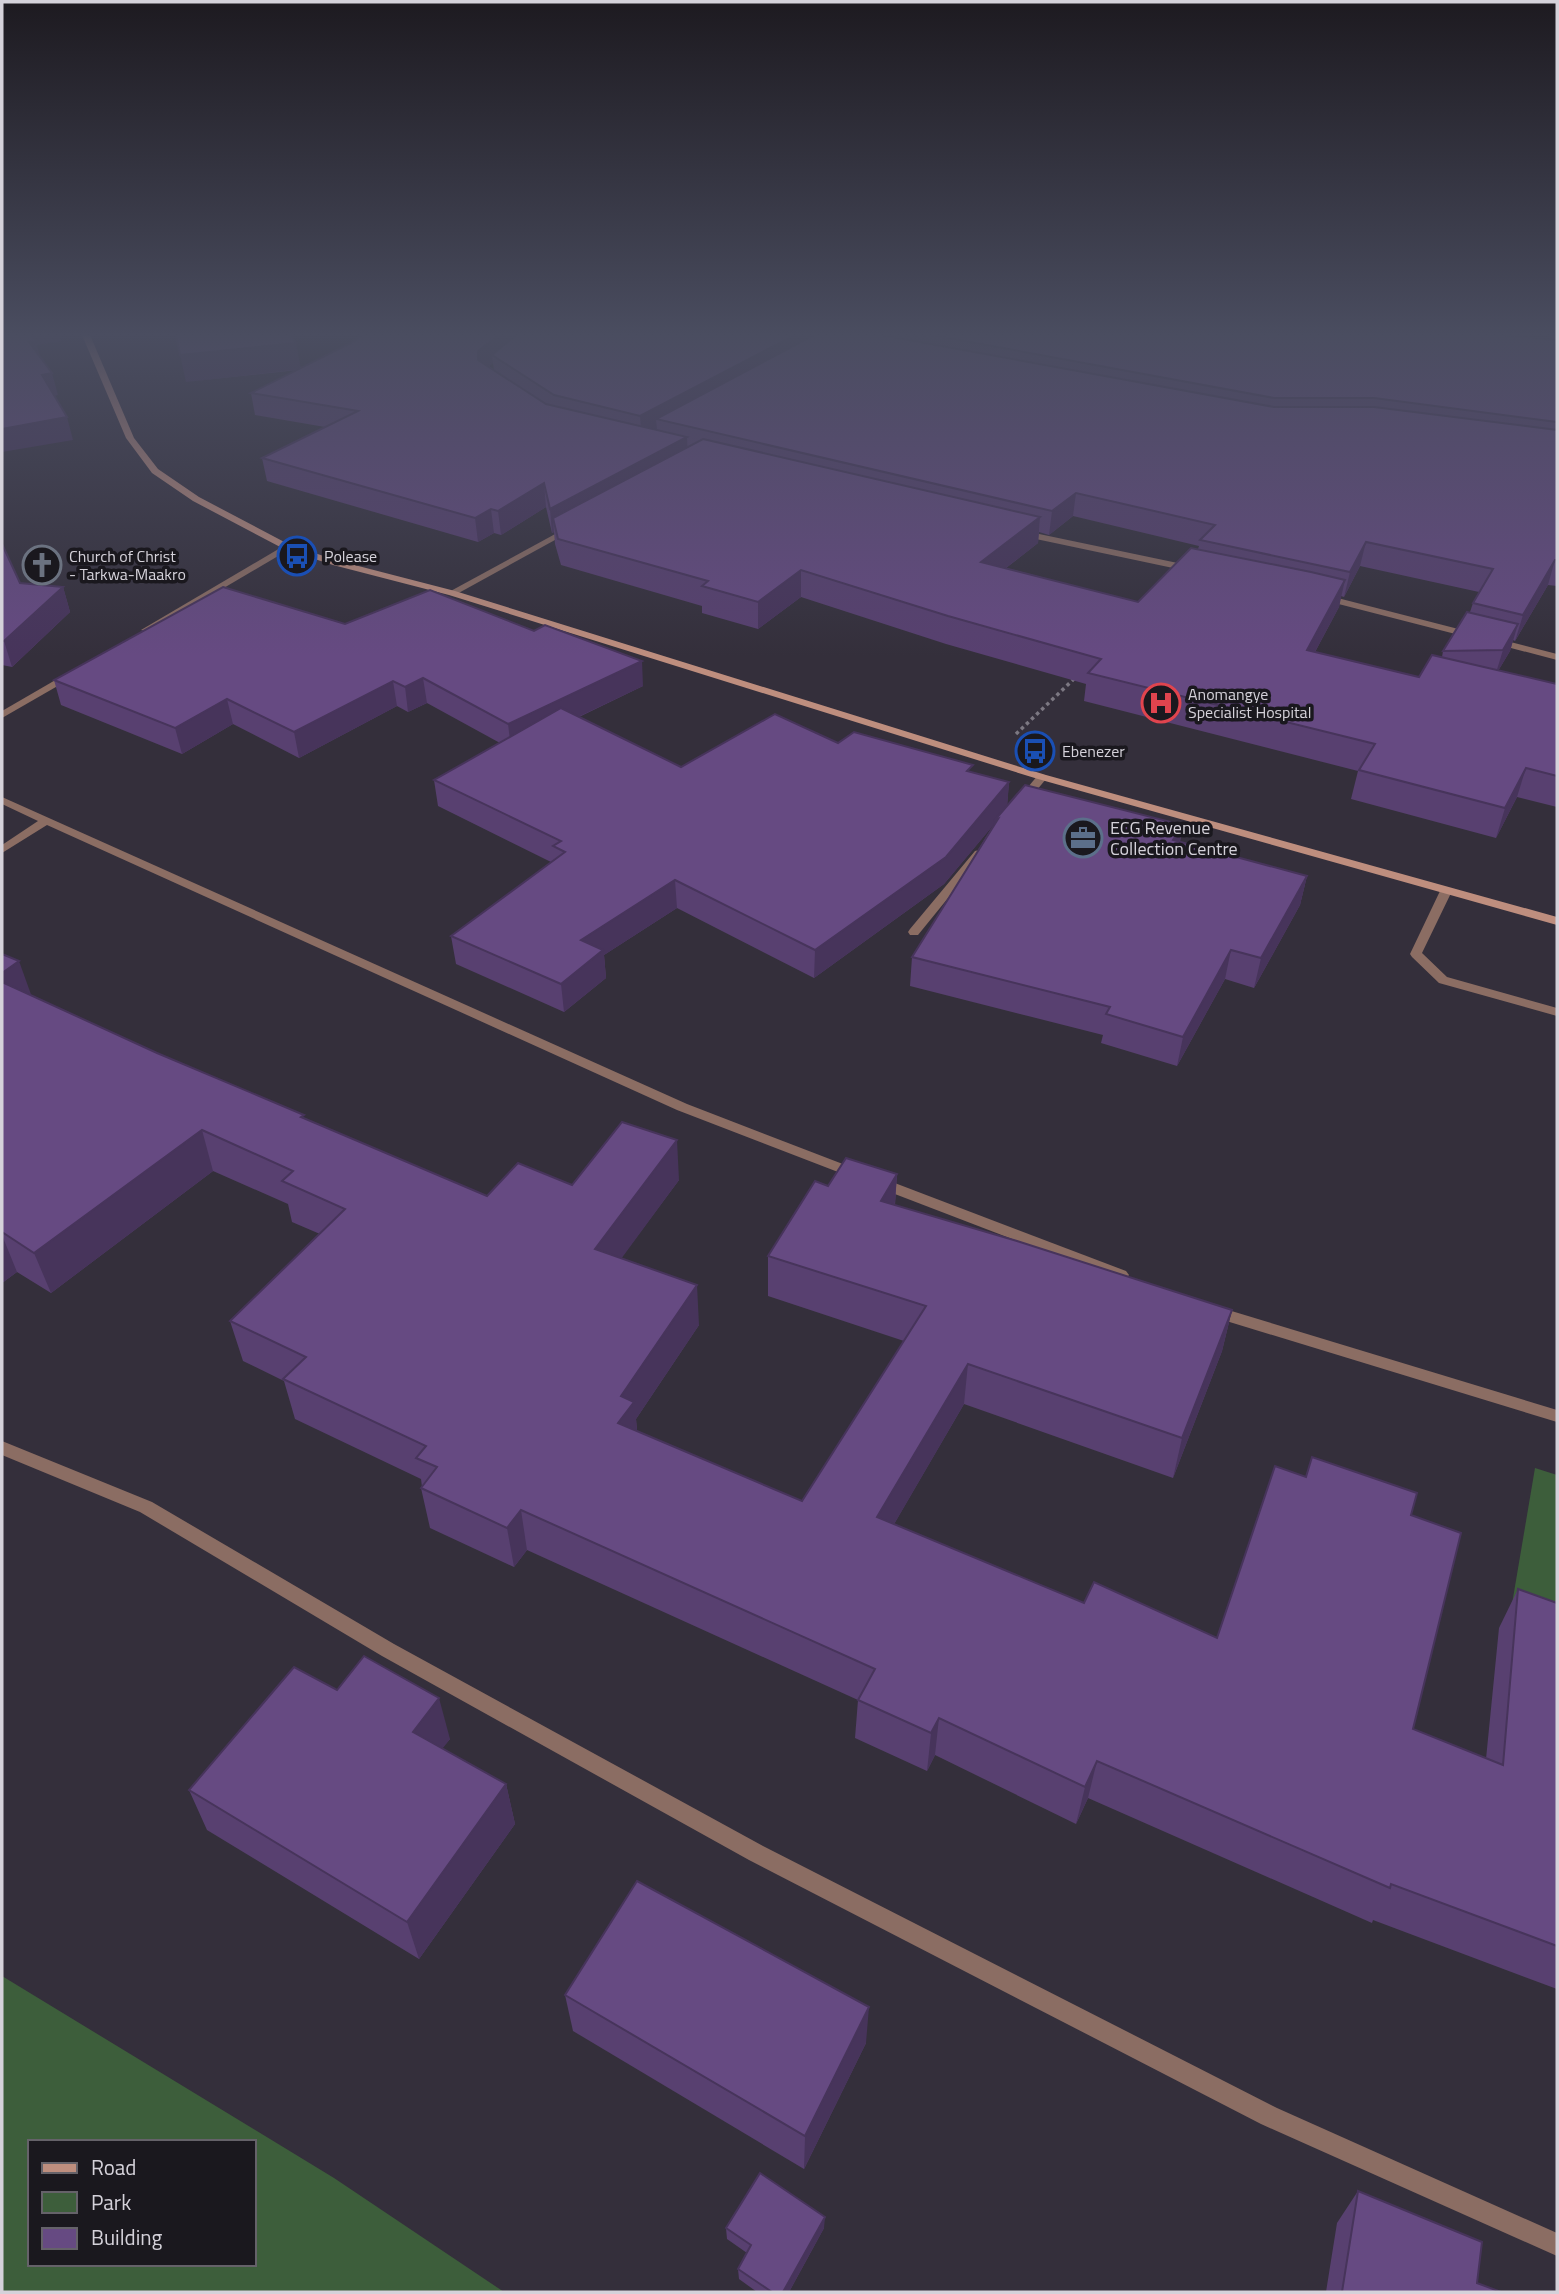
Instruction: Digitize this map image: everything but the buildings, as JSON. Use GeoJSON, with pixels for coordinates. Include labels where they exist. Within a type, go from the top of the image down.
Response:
{"type":"FeatureCollection","features":[{"type":"Feature","properties":{"kind":"street"},"geometry":{"type":"LineString","coordinates":[[133,442],[155,471],[196,499],[287,547],[452,593],[1042,777],[1557,921]]}},
{"type":"Feature","properties":{"kind":"street"},"geometry":{"type":"LineString","coordinates":[[452,593],[583,522]]}},
{"type":"Feature","properties":{"kind":"street"},"geometry":{"type":"LineString","coordinates":[[1007,530],[1204,572]]}},
{"type":"Feature","properties":{"kind":"street"},"geometry":{"type":"LineString","coordinates":[[132,638],[287,547]]}},
{"type":"Feature","properties":{"kind":"street"},"geometry":{"type":"LineString","coordinates":[[1307,593],[1557,657]]}},
{"type":"Feature","properties":{"kind":"street"},"geometry":{"type":"LineString","coordinates":[[2,715],[85,666]]}},
{"type":"Feature","properties":{"kind":"street"},"geometry":{"type":"LineString","coordinates":[[1016,808],[1042,777]]}},
{"type":"Feature","properties":{"kind":"street"},"geometry":{"type":"LineString","coordinates":[[2,800],[682,1107],[1136,1281]]}},
{"type":"Feature","properties":{"kind":"street"},"geometry":{"type":"LineString","coordinates":[[2,850],[47,820]]}},
{"type":"Feature","properties":{"kind":"street"},"geometry":{"type":"LineString","coordinates":[[914,932],[991,839]]}},
{"type":"Feature","properties":{"kind":"street"},"geometry":{"type":"LineString","coordinates":[[1446,891],[1416,954],[1443,980],[1557,1012]]}},
{"type":"Feature","properties":{"kind":"street"},"geometry":{"type":"LineString","coordinates":[[1200,1306],[1239,1321],[1557,1416]]}},
{"type":"Feature","properties":{"kind":"street"},"geometry":{"type":"LineString","coordinates":[[2,1448],[146,1507],[388,1650],[756,1853],[1269,2116],[1557,2245]]}},
{"type":"Feature","properties":{"kind":"path"},"geometry":{"type":"LineString","coordinates":[[990,759],[1080,673]]}},
{"type":"Feature","properties":{"kind":"green space"},"geometry":{"type":"Polygon","coordinates":[[[1535,1468],[1557,1475],[1557,1626],[1511,1610],[1535,1468]]]}},
{"type":"Feature","properties":{"kind":"green space"},"geometry":{"type":"Polygon","coordinates":[[[2,1976],[334,2178],[504,2292],[2,2292],[2,1976]]]}},
{"type":"Feature","properties":{"kind":"place","name":"Polease"},"geometry":{"type":"Point","coordinates":[297,556]}},
{"type":"Feature","properties":{"kind":"place","name":"Church of Christ - Tarkwa-Maakro"},"geometry":{"type":"Point","coordinates":[42,565]}},
{"type":"Feature","properties":{"kind":"place","name":"Anomangye Specialist Hospital"},"geometry":{"type":"Point","coordinates":[1161,703]}},
{"type":"Feature","properties":{"kind":"place","name":"Ebenezer"},"geometry":{"type":"Point","coordinates":[1035,751]}},
{"type":"Feature","properties":{"kind":"place","name":"ECG Revenue Collection Centre"},"geometry":{"type":"Point","coordinates":[1083,838]}}]}
